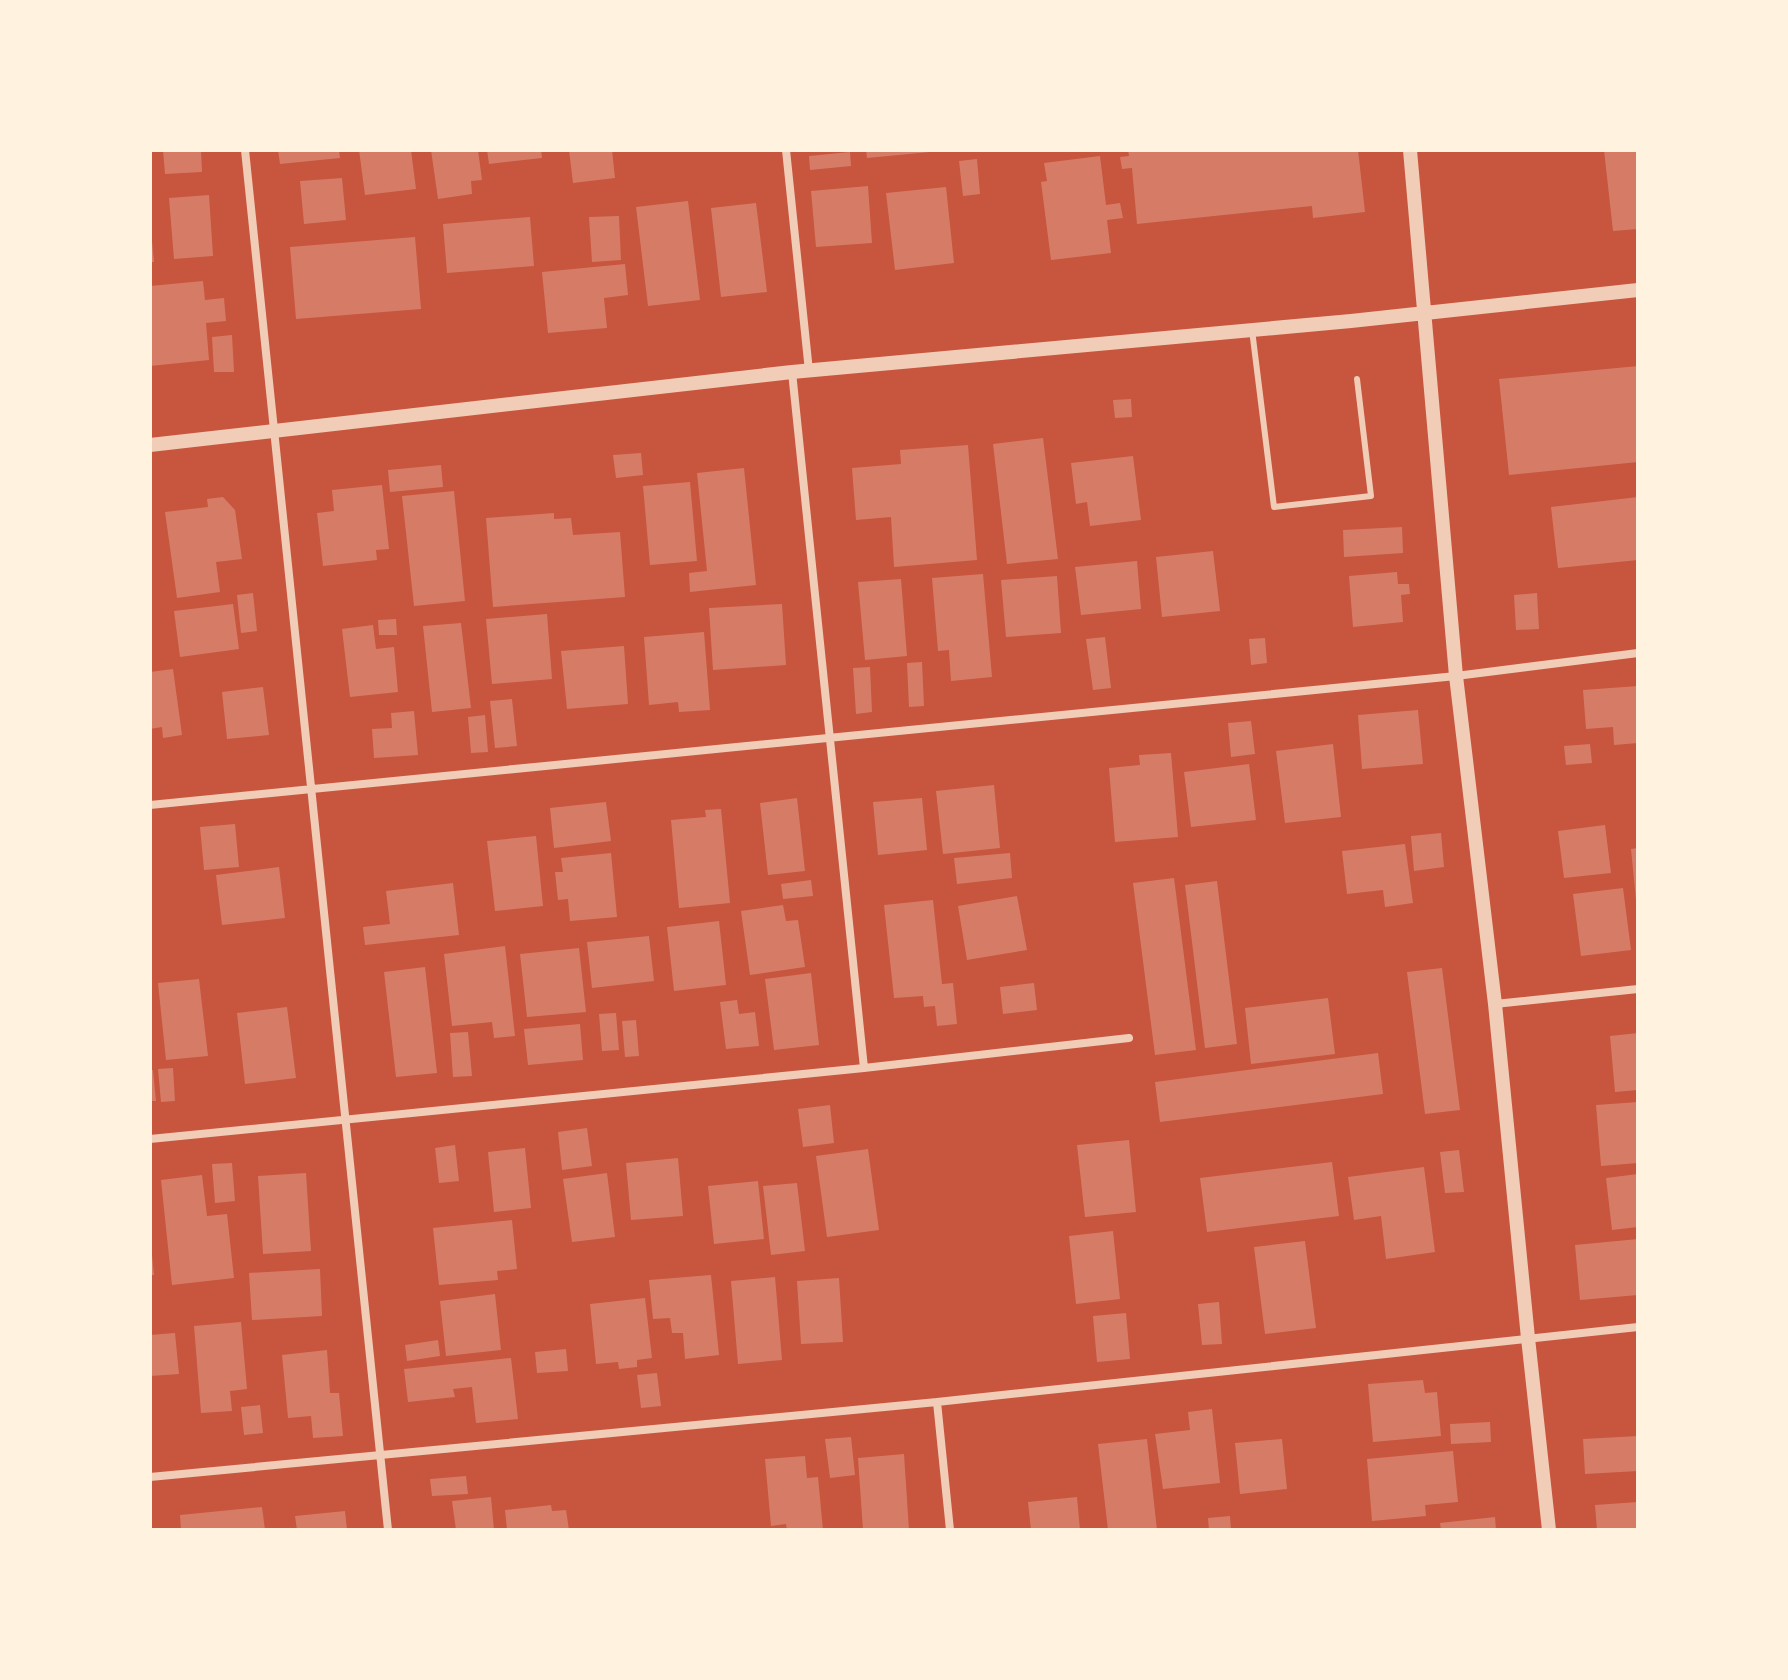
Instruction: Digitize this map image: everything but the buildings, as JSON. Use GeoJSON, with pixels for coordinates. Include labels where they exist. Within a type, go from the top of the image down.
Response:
{"type":"FeatureCollection","features":[{"type":"Feature","properties":{"kind":"street"},"geometry":{"type":"LineString","coordinates":[[245,150],[388,1530]]}},
{"type":"Feature","properties":{"kind":"street"},"geometry":{"type":"LineString","coordinates":[[786,150],[809,371]]}},
{"type":"Feature","properties":{"kind":"street"},"geometry":{"type":"LineString","coordinates":[[1410,150],[1456,676],[1495,1004],[1549,1530]]}},
{"type":"Feature","properties":{"kind":"street"},"geometry":{"type":"LineString","coordinates":[[150,445],[792,372],[1252,330],[1638,290]]}},
{"type":"Feature","properties":{"kind":"street"},"geometry":{"type":"LineString","coordinates":[[792,372],[864,1068]]}},
{"type":"Feature","properties":{"kind":"street"},"geometry":{"type":"LineString","coordinates":[[150,805],[1456,676],[1638,653]]}},
{"type":"Feature","properties":{"kind":"street"},"geometry":{"type":"LineString","coordinates":[[1495,1004],[1638,989]]}},
{"type":"Feature","properties":{"kind":"street"},"geometry":{"type":"LineString","coordinates":[[150,1139],[864,1068],[1129,1038]]}},
{"type":"Feature","properties":{"kind":"street"},"geometry":{"type":"LineString","coordinates":[[150,1477],[937,1402],[1638,1327]]}},
{"type":"Feature","properties":{"kind":"street"},"geometry":{"type":"LineString","coordinates":[[937,1402],[950,1530]]}},
{"type":"Feature","properties":{"kind":"lane"},"geometry":{"type":"LineString","coordinates":[[1252,330],[1274,507],[1371,496],[1357,379]]}}]}
